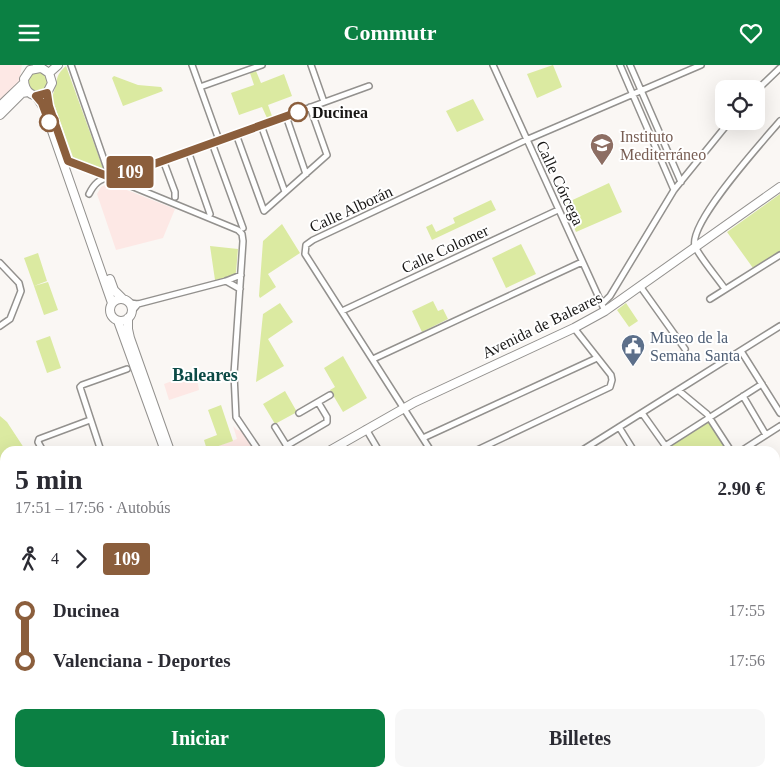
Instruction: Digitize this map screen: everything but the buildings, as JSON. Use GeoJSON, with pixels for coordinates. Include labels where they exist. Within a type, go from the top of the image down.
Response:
{"type":"FeatureCollection","features":[{"type":"Feature","properties":{"kind":"main road"},"geometry":{"type":"LineString","coordinates":[[49,73],[58,65]]}},
{"type":"Feature","properties":{"kind":"main road"},"geometry":{"type":"LineString","coordinates":[[0,106],[24,83],[27,69],[33,69],[38,66],[49,73],[52,83],[47,93],[49,106],[68,161],[112,285],[132,309]]}},
{"type":"Feature","properties":{"kind":"main road"},"geometry":{"type":"LineString","coordinates":[[24,83],[28,92]]}},
{"type":"Feature","properties":{"kind":"main road"},"geometry":{"type":"LineString","coordinates":[[0,115],[22,93],[28,92],[36,96],[44,107],[112,303],[110,313],[118,321],[163,446]]}},
{"type":"Feature","properties":{"kind":"main road"},"geometry":{"type":"LineString","coordinates":[[36,96],[47,93]]}},
{"type":"Feature","properties":{"kind":"main road","name":"Avenida de Baleares"},"geometry":{"type":"LineString","coordinates":[[337,446],[404,408],[574,327],[640,286],[780,187]]}},
{"type":"Feature","properties":{"kind":"main road"},"geometry":{"type":"LineString","coordinates":[[112,303],[116,299],[122,298]]}},
{"type":"Feature","properties":{"kind":"main road"},"geometry":{"type":"LineString","coordinates":[[118,321],[125,320],[132,309]]}},
{"type":"Feature","properties":{"kind":"main road"},"geometry":{"type":"LineString","coordinates":[[132,309],[128,329],[130,338],[168,446]]}},
{"type":"Feature","properties":{"kind":"street"},"geometry":{"type":"LineString","coordinates":[[71,65],[110,177]]}},
{"type":"Feature","properties":{"kind":"street"},"geometry":{"type":"LineString","coordinates":[[192,65],[219,140]]}},
{"type":"Feature","properties":{"kind":"street"},"geometry":{"type":"LineString","coordinates":[[200,87],[262,65]]}},
{"type":"Feature","properties":{"kind":"street"},"geometry":{"type":"LineString","coordinates":[[310,65],[324,103]]}},
{"type":"Feature","properties":{"kind":"street","name":"Calle Córcega"},"geometry":{"type":"LineString","coordinates":[[493,65],[603,308]]}},
{"type":"Feature","properties":{"kind":"street"},"geometry":{"type":"LineString","coordinates":[[620,65],[674,190]]}},
{"type":"Feature","properties":{"kind":"street"},"geometry":{"type":"LineString","coordinates":[[630,65],[681,182]]}},
{"type":"Feature","properties":{"kind":"street","name":"Calle Alborán"},"geometry":{"type":"LineString","coordinates":[[428,446],[305,254],[305,247],[313,240],[526,140],[701,65]]}},
{"type":"Feature","properties":{"kind":"street"},"geometry":{"type":"LineString","coordinates":[[765,82],[780,68]]}},
{"type":"Feature","properties":{"kind":"street"},"geometry":{"type":"LineString","coordinates":[[90,194],[96,183],[100,180],[126,174],[369,86]]}},
{"type":"Feature","properties":{"kind":"street"},"geometry":{"type":"LineString","coordinates":[[236,134],[264,211],[327,155],[310,107]]}},
{"type":"Feature","properties":{"kind":"street"},"geometry":{"type":"LineString","coordinates":[[286,116],[306,174]]}},
{"type":"Feature","properties":{"kind":"street"},"geometry":{"type":"LineString","coordinates":[[725,289],[695,247],[696,236],[713,202],[780,121]]}},
{"type":"Feature","properties":{"kind":"street"},"geometry":{"type":"LineString","coordinates":[[261,125],[285,192]]}},
{"type":"Feature","properties":{"kind":"street"},"geometry":{"type":"LineString","coordinates":[[603,308],[674,190],[723,130]]}},
{"type":"Feature","properties":{"kind":"street"},"geometry":{"type":"LineString","coordinates":[[212,143],[242,228]]}},
{"type":"Feature","properties":{"kind":"street"},"geometry":{"type":"LineString","coordinates":[[188,151],[210,214]]}},
{"type":"Feature","properties":{"kind":"street"},"geometry":{"type":"LineString","coordinates":[[164,160],[175,197]]}},
{"type":"Feature","properties":{"kind":"street"},"geometry":{"type":"LineString","coordinates":[[68,161],[238,230],[243,237],[234,373],[236,417],[256,446]]}},
{"type":"Feature","properties":{"kind":"street","name":"Calle Colomer"},"geometry":{"type":"LineString","coordinates":[[342,311],[558,210]]}},
{"type":"Feature","properties":{"kind":"street"},"geometry":{"type":"LineString","coordinates":[[710,299],[780,255]]}},
{"type":"Feature","properties":{"kind":"street"},"geometry":{"type":"LineString","coordinates":[[373,359],[582,262]]}},
{"type":"Feature","properties":{"kind":"street"},"geometry":{"type":"LineString","coordinates":[[0,263],[19,283],[21,291],[10,319],[7,323],[0,326]]}},
{"type":"Feature","properties":{"kind":"street"},"geometry":{"type":"LineString","coordinates":[[132,309],[226,281],[240,275]]}},
{"type":"Feature","properties":{"kind":"street"},"geometry":{"type":"LineString","coordinates":[[226,281],[240,289]]}},
{"type":"Feature","properties":{"kind":"street"},"geometry":{"type":"LineString","coordinates":[[640,286],[685,349]]}},
{"type":"Feature","properties":{"kind":"street"},"geometry":{"type":"LineString","coordinates":[[589,446],[780,326]]}},
{"type":"Feature","properties":{"kind":"street"},"geometry":{"type":"LineString","coordinates":[[486,446],[608,389],[612,385],[612,377],[574,327]]}},
{"type":"Feature","properties":{"kind":"street"},"geometry":{"type":"LineString","coordinates":[[741,351],[780,413]]}},
{"type":"Feature","properties":{"kind":"street"},"geometry":{"type":"LineString","coordinates":[[422,438],[597,358]]}},
{"type":"Feature","properties":{"kind":"street"},"geometry":{"type":"LineString","coordinates":[[99,446],[80,386],[127,369]]}},
{"type":"Feature","properties":{"kind":"street"},"geometry":{"type":"LineString","coordinates":[[642,413],[665,445],[762,385]]}},
{"type":"Feature","properties":{"kind":"street"},"geometry":{"type":"LineString","coordinates":[[678,391],[710,417],[728,446]]}},
{"type":"Feature","properties":{"kind":"street"},"geometry":{"type":"LineString","coordinates":[[299,413],[330,395]]}},
{"type":"Feature","properties":{"kind":"street"},"geometry":{"type":"LineString","coordinates":[[743,397],[766,435]]}},
{"type":"Feature","properties":{"kind":"street"},"geometry":{"type":"LineString","coordinates":[[774,403],[780,399]]}},
{"type":"Feature","properties":{"kind":"street"},"geometry":{"type":"LineString","coordinates":[[275,427],[286,446],[327,422],[328,417],[318,402]]}},
{"type":"Feature","properties":{"kind":"street"},"geometry":{"type":"LineString","coordinates":[[40,446],[38,442],[39,439],[90,420]]}},
{"type":"Feature","properties":{"kind":"street"},"geometry":{"type":"LineString","coordinates":[[749,446],[780,426]]}},
{"type":"Feature","properties":{"kind":"street"},"geometry":{"type":"LineString","coordinates":[[619,427],[631,446]]}},
{"type":"Feature","properties":{"kind":"street"},"geometry":{"type":"LineString","coordinates":[[366,429],[376,446]]}},
{"type":"Feature","properties":{"kind":"shaded area"},"geometry":{"type":"Polygon","coordinates":[[[0,65],[22,65],[19,82],[0,100],[0,65]]]}},
{"type":"Feature","properties":{"kind":"shaded area"},"geometry":{"type":"Polygon","coordinates":[[[109,183],[175,209],[163,238],[116,250],[97,194],[101,187],[109,183]]]}},
{"type":"Feature","properties":{"kind":"shaded area"},"geometry":{"type":"Polygon","coordinates":[[[196,372],[199,390],[169,400],[164,384],[196,372]]]}},
{"type":"Feature","properties":{"kind":"shaded area"},"geometry":{"type":"Polygon","coordinates":[[[233,426],[237,430],[243,431],[253,446],[218,446],[237,439],[233,426]]]}},
{"type":"Feature","properties":{"kind":"green space"},"geometry":{"type":"Polygon","coordinates":[[[553,65],[562,87],[537,98],[527,74],[553,65]]]}},
{"type":"Feature","properties":{"kind":"green space"},"geometry":{"type":"Polygon","coordinates":[[[66,66],[103,172],[74,160],[53,102],[58,76],[66,66]]]}},
{"type":"Feature","properties":{"kind":"green space"},"geometry":{"type":"Polygon","coordinates":[[[38,71],[46,74],[49,82],[46,90],[38,93],[30,90],[27,82],[30,74],[38,71]]]}},
{"type":"Feature","properties":{"kind":"green space"},"geometry":{"type":"Polygon","coordinates":[[[256,71],[261,83],[284,74],[292,96],[268,105],[272,116],[267,118],[262,107],[239,115],[231,93],[254,85],[250,73],[256,71]]]}},
{"type":"Feature","properties":{"kind":"green space"},"geometry":{"type":"Polygon","coordinates":[[[114,76],[138,85],[161,87],[163,91],[123,106],[112,78],[114,76]]]}},
{"type":"Feature","properties":{"kind":"green space"},"geometry":{"type":"Polygon","coordinates":[[[473,99],[484,120],[457,132],[446,111],[473,99]]]}},
{"type":"Feature","properties":{"kind":"green space"},"geometry":{"type":"Polygon","coordinates":[[[609,183],[622,212],[576,232],[564,204],[609,183]]]}},
{"type":"Feature","properties":{"kind":"green space"},"geometry":{"type":"Polygon","coordinates":[[[780,194],[780,251],[753,268],[727,232],[780,194]]]}},
{"type":"Feature","properties":{"kind":"green space"},"geometry":{"type":"Polygon","coordinates":[[[491,200],[496,210],[432,240],[426,227],[432,224],[436,232],[455,223],[453,218],[491,200]]]}},
{"type":"Feature","properties":{"kind":"green space"},"geometry":{"type":"Polygon","coordinates":[[[282,224],[300,253],[268,274],[276,287],[260,298],[263,241],[282,224]]]}},
{"type":"Feature","properties":{"kind":"green space"},"geometry":{"type":"Polygon","coordinates":[[[521,244],[536,274],[506,288],[492,258],[521,244]]]}},
{"type":"Feature","properties":{"kind":"green space"},"geometry":{"type":"Polygon","coordinates":[[[210,246],[238,249],[235,275],[215,280],[210,246]]]}},
{"type":"Feature","properties":{"kind":"green space"},"geometry":{"type":"Polygon","coordinates":[[[38,253],[47,281],[34,286],[24,258],[38,253]]]}},
{"type":"Feature","properties":{"kind":"green space"},"geometry":{"type":"Polygon","coordinates":[[[48,282],[58,310],[44,315],[34,286],[48,282]]]}},
{"type":"Feature","properties":{"kind":"green space"},"geometry":{"type":"Polygon","coordinates":[[[433,301],[438,311],[443,309],[448,319],[422,332],[412,311],[433,301]]]}},
{"type":"Feature","properties":{"kind":"green space"},"geometry":{"type":"Polygon","coordinates":[[[280,303],[293,322],[268,339],[284,366],[256,382],[263,314],[280,303]]]}},
{"type":"Feature","properties":{"kind":"green space"},"geometry":{"type":"Polygon","coordinates":[[[626,303],[638,321],[629,327],[617,310],[626,303]]]}},
{"type":"Feature","properties":{"kind":"green space"},"geometry":{"type":"Polygon","coordinates":[[[50,336],[61,368],[47,373],[36,341],[50,336]]]}},
{"type":"Feature","properties":{"kind":"green space"},"geometry":{"type":"Polygon","coordinates":[[[343,356],[367,398],[343,412],[330,390],[335,387],[324,368],[343,356]]]}},
{"type":"Feature","properties":{"kind":"green space"},"geometry":{"type":"Polygon","coordinates":[[[285,391],[297,412],[275,424],[263,404],[285,391]]]}},
{"type":"Feature","properties":{"kind":"green space"},"geometry":{"type":"Polygon","coordinates":[[[221,405],[233,441],[219,446],[206,446],[204,440],[217,435],[208,410],[221,405]]]}},
{"type":"Feature","properties":{"kind":"green space"},"geometry":{"type":"Polygon","coordinates":[[[0,416],[7,422],[23,446],[0,446],[0,416]]]}},
{"type":"Feature","properties":{"kind":"green space"},"geometry":{"type":"Polygon","coordinates":[[[709,422],[725,446],[672,446],[709,422]]]}},
{"type":"Feature","properties":{"kind":"bus line","name":"109"},"geometry":{"type":"LineString","coordinates":[[49,122],[42,103],[36,96],[47,93],[47,100],[68,161],[110,177],[126,174],[298,112]]}},
{"type":"Feature","properties":{"kind":"place","name":"Ducinea"},"geometry":{"type":"Point","coordinates":[298,112]}},
{"type":"Feature","properties":{"kind":"place","name":"Instituto Mediterráneo"},"geometry":{"type":"Point","coordinates":[602,166]}},
{"type":"Feature","properties":{"kind":"place","name":"Museo de la Semana Santa"},"geometry":{"type":"Point","coordinates":[633,367]}},
{"type":"Feature","properties":{"kind":"district","name":"Baleares"},"geometry":{"type":"Point","coordinates":[205,375]}}]}
